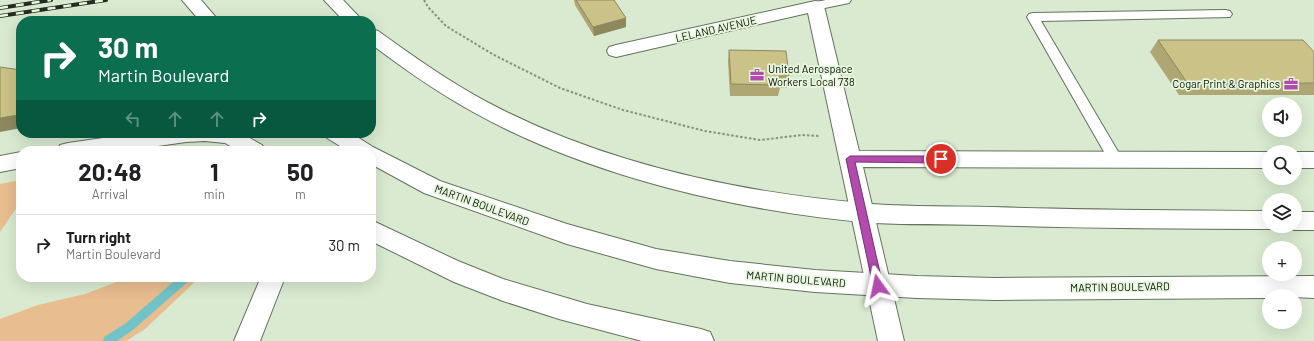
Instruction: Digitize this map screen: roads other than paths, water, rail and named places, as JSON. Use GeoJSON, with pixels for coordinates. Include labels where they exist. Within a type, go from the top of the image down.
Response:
{"type":"FeatureCollection","features":[{"type":"Feature","properties":{"kind":"main road"},"geometry":{"type":"LineString","coordinates":[[191,0],[205,16]]}},
{"type":"Feature","properties":{"kind":"main road"},"geometry":{"type":"LineString","coordinates":[[333,0],[349,16]]}},
{"type":"Feature","properties":{"kind":"main road"},"geometry":{"type":"LineString","coordinates":[[815,6],[891,341]]}},
{"type":"Feature","properties":{"kind":"main road","name":"LELAND AVENUE"},"geometry":{"type":"LineString","coordinates":[[616,51],[815,6]]}},
{"type":"Feature","properties":{"kind":"main road"},"geometry":{"type":"LineString","coordinates":[[376,39],[417,70],[462,99],[526,129],[588,154],[638,170],[692,184],[776,202],[862,213],[1053,218],[1262,220]]}},
{"type":"Feature","properties":{"kind":"main road"},"geometry":{"type":"LineString","coordinates":[[103,146],[158,138]]}},
{"type":"Feature","properties":{"kind":"main road"},"geometry":{"type":"LineString","coordinates":[[235,138],[248,146]]}},
{"type":"Feature","properties":{"kind":"main road"},"geometry":{"type":"LineString","coordinates":[[343,138],[356,146]]}},
{"type":"Feature","properties":{"kind":"main road","name":"MARTIN BOULEVARD"},"geometry":{"type":"LineString","coordinates":[[376,157],[432,187],[499,212],[567,234],[656,259],[730,272],[878,286],[995,289],[1314,286]]}},
{"type":"Feature","properties":{"kind":"main road"},"geometry":{"type":"LineString","coordinates":[[850,159],[1262,160]]}},
{"type":"Feature","properties":{"kind":"main road"},"geometry":{"type":"LineString","coordinates":[[1302,160],[1314,160]]}},
{"type":"Feature","properties":{"kind":"main road"},"geometry":{"type":"LineString","coordinates":[[0,164],[16,161]]}},
{"type":"Feature","properties":{"kind":"main road"},"geometry":{"type":"LineString","coordinates":[[1302,220],[1314,221]]}},
{"type":"Feature","properties":{"kind":"main road"},"geometry":{"type":"LineString","coordinates":[[376,233],[425,258],[475,279],[536,301],[601,320],[701,341]]}},
{"type":"Feature","properties":{"kind":"main road"},"geometry":{"type":"LineString","coordinates":[[247,341],[271,282]]}},
{"type":"Feature","properties":{"kind":"lane"},"geometry":{"type":"LineString","coordinates":[[815,6],[845,0]]}},
{"type":"Feature","properties":{"kind":"lane"},"geometry":{"type":"LineString","coordinates":[[1116,160],[1033,17],[1226,14]]}},
{"type":"Feature","properties":{"kind":"waterway"},"geometry":{"type":"LineString","coordinates":[[108,341],[130,326],[180,282]]}},
{"type":"Feature","properties":{"kind":"railway"},"geometry":{"type":"LineString","coordinates":[[0,8],[51,0]]}},
{"type":"Feature","properties":{"kind":"railway"},"geometry":{"type":"LineString","coordinates":[[0,16],[106,0]]}},
{"type":"Feature","properties":{"kind":"place","name":"United Aerospace Workers Local 738"},"geometry":{"type":"Point","coordinates":[757,75]}},
{"type":"Feature","properties":{"kind":"place","name":"Cogar Print & Graphics"},"geometry":{"type":"Point","coordinates":[1291,84]}}]}
